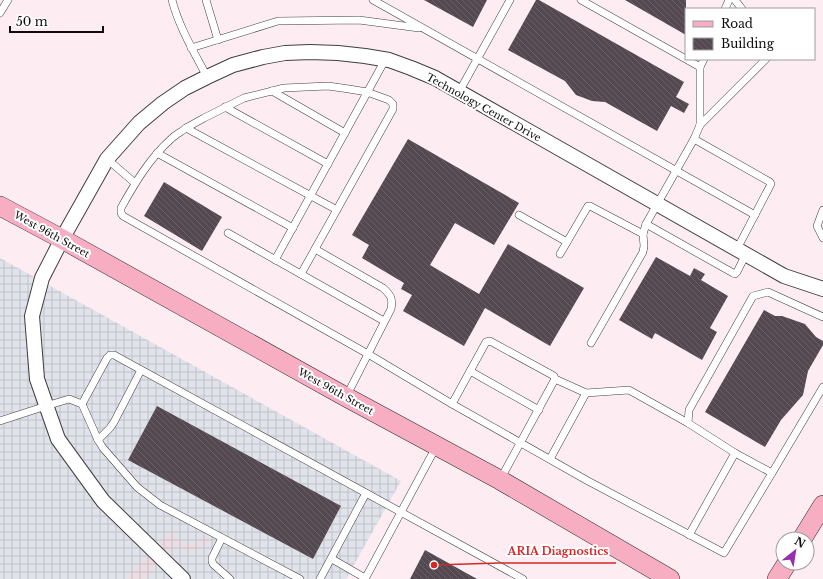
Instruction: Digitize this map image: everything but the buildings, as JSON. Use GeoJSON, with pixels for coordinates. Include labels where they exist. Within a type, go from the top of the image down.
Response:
{"type":"FeatureCollection","features":[{"type":"Feature","properties":{"kind":"main road","name":"West 96th Street"},"geometry":{"type":"LineString","coordinates":[[0,206],[346,397],[500,480],[670,579]]}},
{"type":"Feature","properties":{"kind":"main road"},"geometry":{"type":"LineString","coordinates":[[807,531],[823,505]]}},
{"type":"Feature","properties":{"kind":"street","name":"Technology Center Drive"},"geometry":{"type":"LineString","coordinates":[[183,579],[103,501],[58,439],[37,379],[32,316],[42,278],[107,159],[139,122],[163,103],[185,88],[233,65],[285,53],[310,52],[365,56],[411,68],[435,78],[784,276],[823,289]]}},
{"type":"Feature","properties":{"kind":"lane"},"geometry":{"type":"LineString","coordinates":[[0,13],[8,0]]}},
{"type":"Feature","properties":{"kind":"lane"},"geometry":{"type":"LineString","coordinates":[[172,0],[191,48],[207,77]]}},
{"type":"Feature","properties":{"kind":"lane"},"geometry":{"type":"LineString","coordinates":[[206,0],[218,40]]}},
{"type":"Feature","properties":{"kind":"lane"},"geometry":{"type":"LineString","coordinates":[[373,0],[756,215]]}},
{"type":"Feature","properties":{"kind":"lane"},"geometry":{"type":"LineString","coordinates":[[459,92],[510,0]]}},
{"type":"Feature","properties":{"kind":"lane"},"geometry":{"type":"LineString","coordinates":[[581,0],[685,59]]}},
{"type":"Feature","properties":{"kind":"lane"},"geometry":{"type":"LineString","coordinates":[[735,0],[741,8]]}},
{"type":"Feature","properties":{"kind":"lane"},"geometry":{"type":"LineString","coordinates":[[191,48],[278,21],[359,20],[423,29]]}},
{"type":"Feature","properties":{"kind":"lane"},"geometry":{"type":"LineString","coordinates":[[276,260],[385,60]]}},
{"type":"Feature","properties":{"kind":"lane"},"geometry":{"type":"LineString","coordinates":[[686,60],[700,68]]}},
{"type":"Feature","properties":{"kind":"lane"},"geometry":{"type":"LineString","coordinates":[[700,125],[700,68],[704,60]]}},
{"type":"Feature","properties":{"kind":"lane"},"geometry":{"type":"LineString","coordinates":[[591,343],[643,252],[643,234],[646,224],[694,139],[700,125],[765,60]]}},
{"type":"Feature","properties":{"kind":"lane"},"geometry":{"type":"LineString","coordinates":[[301,274],[393,109],[393,104],[389,100],[367,92],[328,86],[284,88],[244,98],[225,106],[186,128],[171,139],[157,153],[147,164],[135,183],[121,208],[121,212],[123,216],[368,354],[452,404],[588,481],[724,553],[823,387]]}},
{"type":"Feature","properties":{"kind":"lane"},"geometry":{"type":"LineString","coordinates":[[272,91],[345,133]]}},
{"type":"Feature","properties":{"kind":"lane"},"geometry":{"type":"LineString","coordinates":[[225,106],[328,164]]}},
{"type":"Feature","properties":{"kind":"lane"},"geometry":{"type":"LineString","coordinates":[[186,128],[337,210]]}},
{"type":"Feature","properties":{"kind":"lane"},"geometry":{"type":"LineString","coordinates":[[646,224],[733,273],[735,274],[737,272],[742,252],[756,215],[771,184],[770,182],[694,139]]}},
{"type":"Feature","properties":{"kind":"lane"},"geometry":{"type":"LineString","coordinates":[[157,153],[293,228]]}},
{"type":"Feature","properties":{"kind":"lane"},"geometry":{"type":"LineString","coordinates":[[107,159],[135,183]]}},
{"type":"Feature","properties":{"kind":"lane"},"geometry":{"type":"LineString","coordinates":[[560,254],[586,208],[590,206],[643,234]]}},
{"type":"Feature","properties":{"kind":"lane"},"geometry":{"type":"LineString","coordinates":[[823,210],[817,226],[823,238]]}},
{"type":"Feature","properties":{"kind":"lane"},"geometry":{"type":"LineString","coordinates":[[519,215],[567,242]]}},
{"type":"Feature","properties":{"kind":"lane"},"geometry":{"type":"LineString","coordinates":[[228,232],[384,321]]}},
{"type":"Feature","properties":{"kind":"lane"},"geometry":{"type":"LineString","coordinates":[[315,249],[383,288],[391,297],[391,309],[346,397]]}},
{"type":"Feature","properties":{"kind":"lane"},"geometry":{"type":"LineString","coordinates":[[688,422],[689,410],[753,296],[768,292],[822,313]]}},
{"type":"Feature","properties":{"kind":"lane"},"geometry":{"type":"LineString","coordinates":[[452,404],[486,342],[490,342],[554,376],[555,379],[586,393],[629,390],[688,422],[735,453],[772,473]]}},
{"type":"Feature","properties":{"kind":"lane"},"geometry":{"type":"LineString","coordinates":[[82,404],[107,358],[110,355],[114,355],[523,579]]}},
{"type":"Feature","properties":{"kind":"lane"},"geometry":{"type":"LineString","coordinates":[[98,440],[114,422],[142,370]]}},
{"type":"Feature","properties":{"kind":"lane"},"geometry":{"type":"LineString","coordinates":[[470,371],[539,410]]}},
{"type":"Feature","properties":{"kind":"lane"},"geometry":{"type":"LineString","coordinates":[[500,480],[555,379]]}},
{"type":"Feature","properties":{"kind":"lane"},"geometry":{"type":"LineString","coordinates":[[550,459],[586,393]]}},
{"type":"Feature","properties":{"kind":"lane"},"geometry":{"type":"LineString","coordinates":[[0,421],[69,399],[82,404],[103,448],[137,487],[160,505],[300,579]]}},
{"type":"Feature","properties":{"kind":"lane"},"geometry":{"type":"LineString","coordinates":[[332,559],[365,578],[437,445]]}},
{"type":"Feature","properties":{"kind":"lane"},"geometry":{"type":"LineString","coordinates":[[689,535],[735,453]]}},
{"type":"Feature","properties":{"kind":"lane"},"geometry":{"type":"LineString","coordinates":[[320,579],[366,494]]}},
{"type":"Feature","properties":{"kind":"lane"},"geometry":{"type":"LineString","coordinates":[[222,538],[212,558],[212,562],[230,579]]}},
{"type":"Feature","properties":{"kind":"shaded area"},"geometry":{"type":"Polygon","coordinates":[[[0,258],[401,481],[346,579],[0,579],[0,258]]]}},
{"type":"Feature","properties":{"kind":"shaded area"},"geometry":{"type":"Polygon","coordinates":[[[170,532],[185,544],[193,544],[201,541],[205,536],[211,539],[207,544],[195,550],[183,549],[176,545],[145,579],[127,579],[170,532]]]}},
{"type":"Feature","properties":{"kind":"place","name":"ARIA Diagnostics"},"geometry":{"type":"Point","coordinates":[434,565]}}]}
